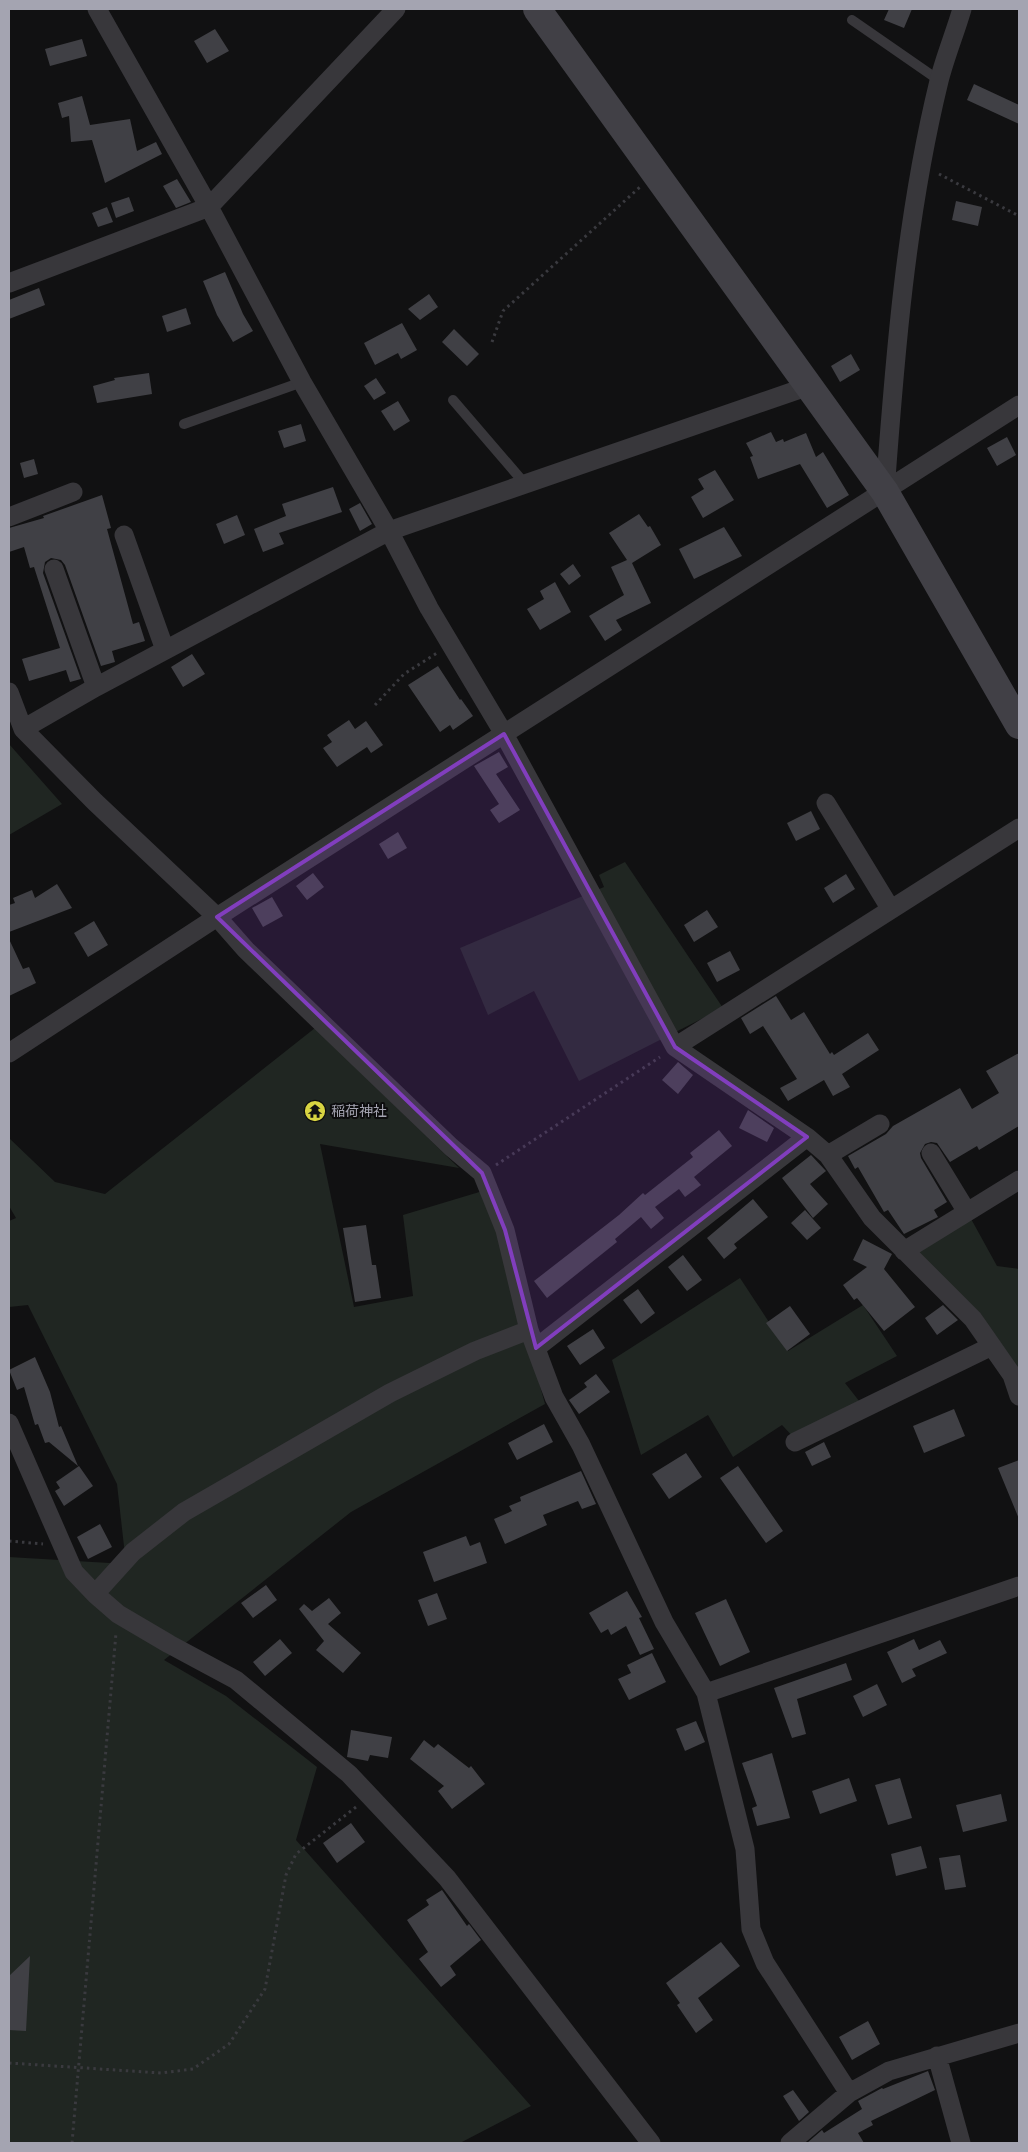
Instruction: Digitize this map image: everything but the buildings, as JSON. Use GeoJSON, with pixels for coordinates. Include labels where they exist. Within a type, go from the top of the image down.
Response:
{"type":"FeatureCollection","features":[{"type":"Feature","properties":{"kind":"street"},"geometry":{"type":"LineString","coordinates":[[97,9],[209,208],[302,382],[389,531],[429,608],[504,734],[675,1047],[807,1137],[828,1155],[872,1218],[973,1319],[992,1346],[1016,1373],[1019,1396]]}},
{"type":"Feature","properties":{"kind":"street"},"geometry":{"type":"LineString","coordinates":[[9,283],[209,208],[396,9]]}},
{"type":"Feature","properties":{"kind":"street"},"geometry":{"type":"LineString","coordinates":[[537,9],[885,492],[1019,725]]}},
{"type":"Feature","properties":{"kind":"street"},"geometry":{"type":"LineString","coordinates":[[885,492],[896,350],[910,233],[940,81],[962,9]]}},
{"type":"Feature","properties":{"kind":"street"},"geometry":{"type":"LineString","coordinates":[[23,729],[96,686],[389,531],[809,386]]}},
{"type":"Feature","properties":{"kind":"street"},"geometry":{"type":"LineString","coordinates":[[9,1053],[217,917],[1019,405]]}},
{"type":"Feature","properties":{"kind":"street"},"geometry":{"type":"LineString","coordinates":[[9,517],[74,492]]}},
{"type":"Feature","properties":{"kind":"street"},"geometry":{"type":"LineString","coordinates":[[124,535],[165,650]]}},
{"type":"Feature","properties":{"kind":"street"},"geometry":{"type":"LineString","coordinates":[[54,569],[96,686]]}},
{"type":"Feature","properties":{"kind":"street"},"geometry":{"type":"LineString","coordinates":[[9,692],[23,729],[95,802],[217,917],[282,984],[451,1146],[482,1173],[505,1230],[529,1330],[554,1397],[581,1445],[664,1622],[706,1694],[746,1849],[751,1929],[765,1964],[849,2093]]}},
{"type":"Feature","properties":{"kind":"street"},"geometry":{"type":"LineString","coordinates":[[826,803],[890,908]]}},
{"type":"Feature","properties":{"kind":"street"},"geometry":{"type":"LineString","coordinates":[[675,1047],[890,908],[1019,828]]}},
{"type":"Feature","properties":{"kind":"street"},"geometry":{"type":"LineString","coordinates":[[828,1155],[880,1124]]}},
{"type":"Feature","properties":{"kind":"street"},"geometry":{"type":"LineString","coordinates":[[536,1348],[807,1137]]}},
{"type":"Feature","properties":{"kind":"street"},"geometry":{"type":"LineString","coordinates":[[931,1153],[967,1212]]}},
{"type":"Feature","properties":{"kind":"street"},"geometry":{"type":"LineString","coordinates":[[904,1251],[1019,1180]]}},
{"type":"Feature","properties":{"kind":"street"},"geometry":{"type":"LineString","coordinates":[[95,1594],[133,1552],[184,1512],[390,1393],[475,1351],[529,1330]]}},
{"type":"Feature","properties":{"kind":"street"},"geometry":{"type":"LineString","coordinates":[[795,1442],[992,1346]]}},
{"type":"Feature","properties":{"kind":"street"},"geometry":{"type":"LineString","coordinates":[[9,1423],[64,1545],[74,1572],[118,1614],[236,1680],[349,1774],[447,1878],[651,2143]]}},
{"type":"Feature","properties":{"kind":"street"},"geometry":{"type":"LineString","coordinates":[[706,1694],[1019,1586]]}},
{"type":"Feature","properties":{"kind":"street"},"geometry":{"type":"LineString","coordinates":[[790,2143],[849,2093],[889,2071],[1019,2033]]}},
{"type":"Feature","properties":{"kind":"street"},"geometry":{"type":"LineString","coordinates":[[937,2056],[961,2143]]}},
{"type":"Feature","properties":{"kind":"lane"},"geometry":{"type":"LineString","coordinates":[[852,20],[940,81]]}},
{"type":"Feature","properties":{"kind":"lane"},"geometry":{"type":"LineString","coordinates":[[184,424],[302,382]]}},
{"type":"Feature","properties":{"kind":"lane"},"geometry":{"type":"LineString","coordinates":[[453,400],[526,485]]}},
{"type":"Feature","properties":{"kind":"path"},"geometry":{"type":"LineString","coordinates":[[922,165],[1019,216]]}},
{"type":"Feature","properties":{"kind":"path"},"geometry":{"type":"LineString","coordinates":[[492,342],[504,311],[655,173]]}},
{"type":"Feature","properties":{"kind":"path"},"geometry":{"type":"LineString","coordinates":[[375,705],[404,674],[450,644]]}},
{"type":"Feature","properties":{"kind":"path"},"geometry":{"type":"LineString","coordinates":[[482,1173],[675,1047]]}},
{"type":"Feature","properties":{"kind":"path"},"geometry":{"type":"LineString","coordinates":[[9,1541],[64,1545]]}},
{"type":"Feature","properties":{"kind":"path"},"geometry":{"type":"LineString","coordinates":[[72,2143],[118,1614]]}},
{"type":"Feature","properties":{"kind":"path"},"geometry":{"type":"LineString","coordinates":[[9,2063],[161,2073],[193,2069],[228,2044],[266,1988],[286,1875],[296,1854],[327,1828],[371,1797]]}},
{"type":"Feature","properties":{"kind":"highlighted area"},"geometry":{"type":"Polygon","coordinates":[[[504,734],[675,1047],[807,1137],[536,1348],[505,1230],[482,1173],[217,917],[504,734]]]}},
{"type":"Feature","properties":{"kind":"shaded area"},"geometry":{"type":"Polygon","coordinates":[[[9,744],[62,804],[9,835],[9,744]]]}},
{"type":"Feature","properties":{"kind":"shaded area"},"geometry":{"type":"Polygon","coordinates":[[[625,862],[723,1008],[579,1081],[534,991],[488,1015],[460,948],[604,887],[599,875],[625,862]]]}},
{"type":"Feature","properties":{"kind":"shaded area"},"geometry":{"type":"Polygon","coordinates":[[[315,1028],[459,1168],[320,1144],[354,1307],[413,1296],[403,1215],[486,1190],[545,1404],[351,1512],[164,1660],[226,1696],[317,1767],[296,1840],[531,2106],[460,2143],[9,2143],[9,1557],[126,1564],[117,1484],[28,1305],[9,1307],[9,1221],[16,1218],[9,1206],[9,1138],[55,1182],[105,1194],[315,1028]]]}},
{"type":"Feature","properties":{"kind":"shaded area"},"geometry":{"type":"Polygon","coordinates":[[[970,1217],[997,1266],[1019,1269],[1019,1378],[981,1314],[916,1251],[970,1217]]]}},
{"type":"Feature","properties":{"kind":"shaded area"},"geometry":{"type":"Polygon","coordinates":[[[740,1278],[788,1351],[863,1305],[897,1356],[845,1383],[863,1406],[797,1441],[782,1425],[733,1457],[708,1415],[641,1455],[612,1360],[740,1278]]]}},
{"type":"Feature","properties":{"kind":"place","name":"稲荷神社"},"geometry":{"type":"Point","coordinates":[315,1111]}}]}
